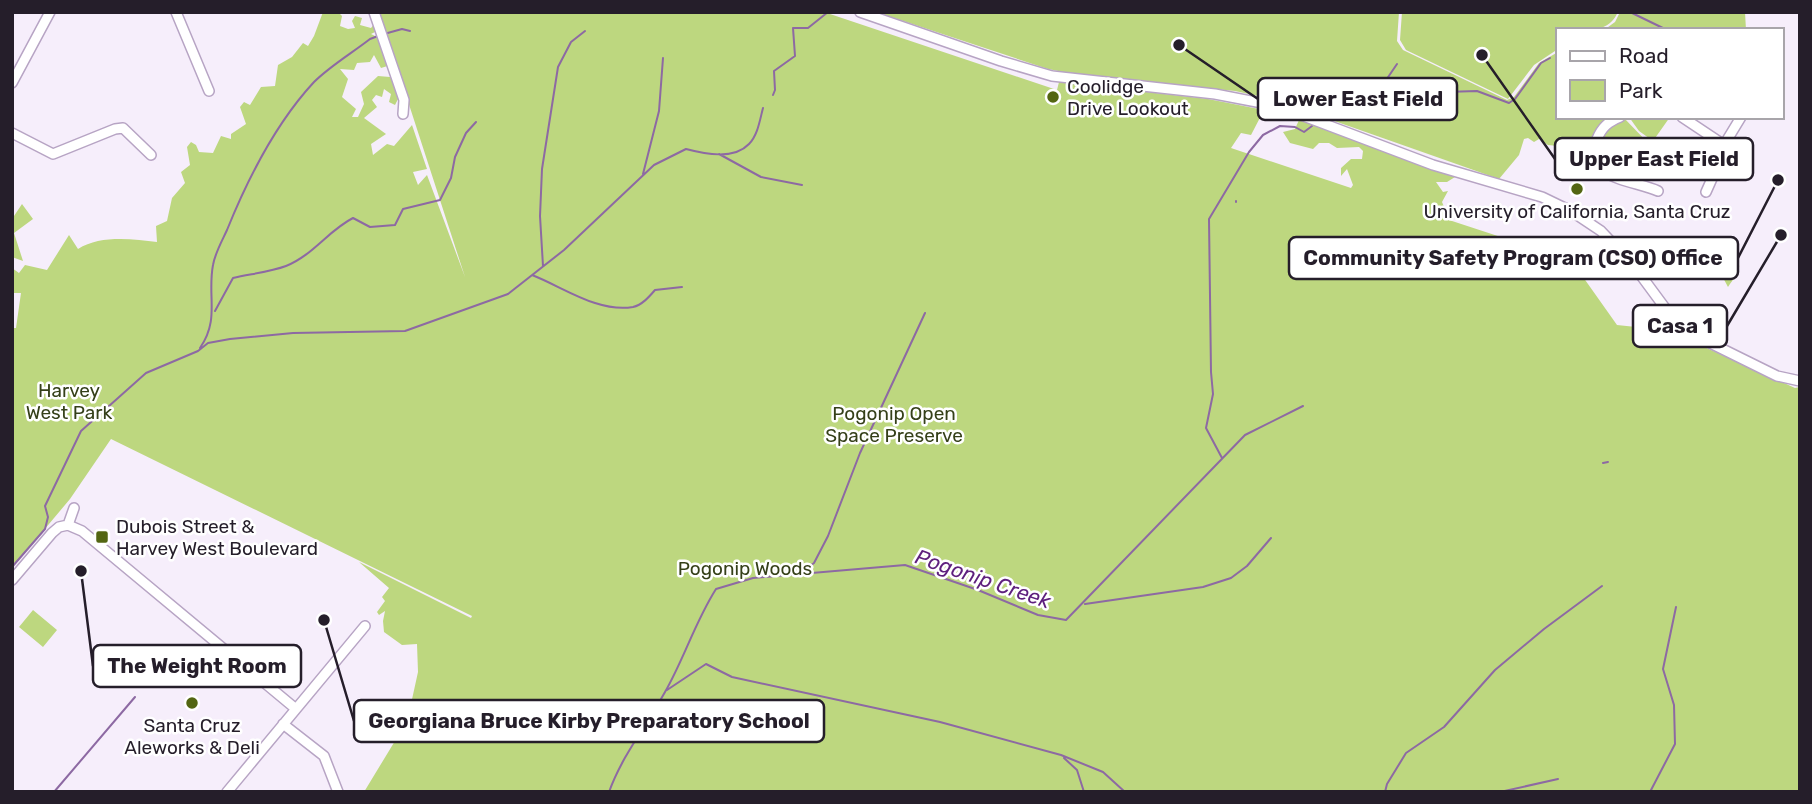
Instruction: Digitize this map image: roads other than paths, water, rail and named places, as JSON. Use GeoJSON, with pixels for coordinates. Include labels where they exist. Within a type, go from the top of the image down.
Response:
{"type":"FeatureCollection","features":[{"type":"Feature","properties":{"kind":"street"},"geometry":{"type":"LineString","coordinates":[[12,83],[50,12]]}},
{"type":"Feature","properties":{"kind":"street"},"geometry":{"type":"LineString","coordinates":[[176,12],[209,91]]}},
{"type":"Feature","properties":{"kind":"street"},"geometry":{"type":"LineString","coordinates":[[374,12],[404,100],[403,114]]}},
{"type":"Feature","properties":{"kind":"street"},"geometry":{"type":"LineString","coordinates":[[860,12],[1052,76],[1215,94],[1277,106],[1433,165],[1542,197],[1571,211],[1601,231],[1634,266],[1668,312],[1698,337],[1777,376],[1800,382]]}},
{"type":"Feature","properties":{"kind":"street"},"geometry":{"type":"LineString","coordinates":[[1616,119],[1606,124],[1600,132],[1595,149],[1597,162],[1614,178],[1624,182],[1632,181],[1658,191]]}},
{"type":"Feature","properties":{"kind":"street"},"geometry":{"type":"LineString","coordinates":[[1685,119],[1724,145]]}},
{"type":"Feature","properties":{"kind":"street"},"geometry":{"type":"LineString","coordinates":[[1706,192],[1723,154],[1724,145],[1740,119]]}},
{"type":"Feature","properties":{"kind":"street"},"geometry":{"type":"LineString","coordinates":[[12,133],[53,154],[122,128],[151,155]]}},
{"type":"Feature","properties":{"kind":"street"},"geometry":{"type":"LineString","coordinates":[[68,525],[74,508]]}},
{"type":"Feature","properties":{"kind":"street"},"geometry":{"type":"LineString","coordinates":[[12,580],[59,527],[68,525],[82,530],[296,709]]}},
{"type":"Feature","properties":{"kind":"street"},"geometry":{"type":"LineString","coordinates":[[227,792],[365,626]]}},
{"type":"Feature","properties":{"kind":"street"},"geometry":{"type":"LineString","coordinates":[[283,724],[324,756],[338,792]]}},
{"type":"Feature","properties":{"kind":"waterway"},"geometry":{"type":"LineString","coordinates":[[773,95],[774,71],[795,56],[793,28],[808,28],[828,12]]}},
{"type":"Feature","properties":{"kind":"waterway"},"geometry":{"type":"LineString","coordinates":[[1630,12],[1663,28]]}},
{"type":"Feature","properties":{"kind":"waterway"},"geometry":{"type":"LineString","coordinates":[[384,34],[402,29],[410,31]]}},
{"type":"Feature","properties":{"kind":"waterway"},"geometry":{"type":"LineString","coordinates":[[543,266],[540,216],[542,169],[558,67],[571,42],[585,31]]}},
{"type":"Feature","properties":{"kind":"waterway"},"geometry":{"type":"LineString","coordinates":[[200,348],[210,327],[215,256],[264,152],[287,115],[314,82],[370,39],[378,36]]}},
{"type":"Feature","properties":{"kind":"waterway"},"geometry":{"type":"LineString","coordinates":[[643,174],[659,111],[663,58]]}},
{"type":"Feature","properties":{"kind":"waterway"},"geometry":{"type":"LineString","coordinates":[[1322,116],[1371,90],[1400,83],[1445,92],[1477,91],[1509,103],[1515,99],[1541,63],[1550,58]]}},
{"type":"Feature","properties":{"kind":"waterway"},"geometry":{"type":"LineString","coordinates":[[1382,86],[1397,64]]}},
{"type":"Feature","properties":{"kind":"waterway"},"geometry":{"type":"LineString","coordinates":[[12,567],[45,529],[48,517],[45,506],[81,431],[146,373],[198,351],[208,343],[293,333],[405,331],[508,294],[564,250],[654,165],[686,149],[719,154],[743,149],[755,136],[763,108]]}},
{"type":"Feature","properties":{"kind":"waterway"},"geometry":{"type":"LineString","coordinates":[[215,311],[233,278],[273,270],[295,262],[353,218],[370,227],[395,225],[403,209],[440,200],[451,178],[455,157],[466,133],[476,122]]}},
{"type":"Feature","properties":{"kind":"waterway"},"geometry":{"type":"LineString","coordinates":[[1222,458],[1206,428],[1213,394],[1209,219],[1249,152],[1263,135],[1280,126],[1295,127],[1304,132],[1312,126]]}},
{"type":"Feature","properties":{"kind":"waterway"},"geometry":{"type":"LineString","coordinates":[[719,154],[761,177],[802,185]]}},
{"type":"Feature","properties":{"kind":"waterway"},"geometry":{"type":"LineString","coordinates":[[532,275],[594,303],[620,308],[639,304],[655,290],[682,287]]}},
{"type":"Feature","properties":{"kind":"waterway"},"geometry":{"type":"LineString","coordinates":[[799,574],[814,563],[828,536],[860,453],[925,313]]}},
{"type":"Feature","properties":{"kind":"waterway","name":"Pogonip Creek"},"geometry":{"type":"LineString","coordinates":[[609,792],[627,754],[672,679],[716,589],[753,578],[905,565],[978,590],[1038,615],[1066,620],[1245,435],[1303,406]]}},
{"type":"Feature","properties":{"kind":"waterway"},"geometry":{"type":"LineString","coordinates":[[1603,463],[1608,462]]}},
{"type":"Feature","properties":{"kind":"waterway"},"geometry":{"type":"LineString","coordinates":[[1085,604],[1203,587],[1231,578],[1247,566],[1271,538]]}},
{"type":"Feature","properties":{"kind":"waterway"},"geometry":{"type":"LineString","coordinates":[[1385,792],[1406,753],[1444,727],[1495,670],[1602,586]]}},
{"type":"Feature","properties":{"kind":"waterway"},"geometry":{"type":"LineString","coordinates":[[1650,792],[1675,744],[1674,705],[1663,669],[1676,607]]}},
{"type":"Feature","properties":{"kind":"waterway"},"geometry":{"type":"LineString","coordinates":[[667,690],[706,664],[732,677],[940,722],[1061,755],[1103,772],[1125,792]]}},
{"type":"Feature","properties":{"kind":"waterway"},"geometry":{"type":"LineString","coordinates":[[54,792],[135,697]]}},
{"type":"Feature","properties":{"kind":"waterway"},"geometry":{"type":"LineString","coordinates":[[1064,758],[1077,770],[1084,792]]}},
{"type":"Feature","properties":{"kind":"waterway"},"geometry":{"type":"LineString","coordinates":[[1500,792],[1558,779]]}},
{"type":"Feature","properties":{"kind":"place","name":"Lower East Field"},"geometry":{"type":"Point","coordinates":[1179,45]}},
{"type":"Feature","properties":{"kind":"place","name":"Upper East Field"},"geometry":{"type":"Point","coordinates":[1482,55]}},
{"type":"Feature","properties":{"kind":"place","name":"Coolidge Drive Lookout"},"geometry":{"type":"Point","coordinates":[1053,97]}},
{"type":"Feature","properties":{"kind":"place","name":"Community Safety Program (CSO) Office"},"geometry":{"type":"Point","coordinates":[1778,180]}},
{"type":"Feature","properties":{"kind":"place","name":"University of California, Santa Cruz"},"geometry":{"type":"Point","coordinates":[1577,189]}},
{"type":"Feature","properties":{"kind":"place","name":"Casa 1"},"geometry":{"type":"Point","coordinates":[1781,235]}},
{"type":"Feature","properties":{"kind":"place","name":"Dubois Street & Harvey West Boulevard"},"geometry":{"type":"Point","coordinates":[102,537]}},
{"type":"Feature","properties":{"kind":"place","name":"The Weight Room"},"geometry":{"type":"Point","coordinates":[81,571]}},
{"type":"Feature","properties":{"kind":"place","name":"Georgiana Bruce Kirby Preparatory School"},"geometry":{"type":"Point","coordinates":[324,620]}},
{"type":"Feature","properties":{"kind":"place","name":"Santa Cruz Aleworks & Deli"},"geometry":{"type":"Point","coordinates":[192,703]}},
{"type":"Feature","properties":{"kind":"park label","name":"Harvey West Park"},"geometry":{"type":"Point","coordinates":[69,401]}},
{"type":"Feature","properties":{"kind":"park label","name":"Pogonip Open Space Preserve"},"geometry":{"type":"Point","coordinates":[894,424]}},
{"type":"Feature","properties":{"kind":"park label","name":"Pogonip Woods"},"geometry":{"type":"Point","coordinates":[745,568]}}]}
